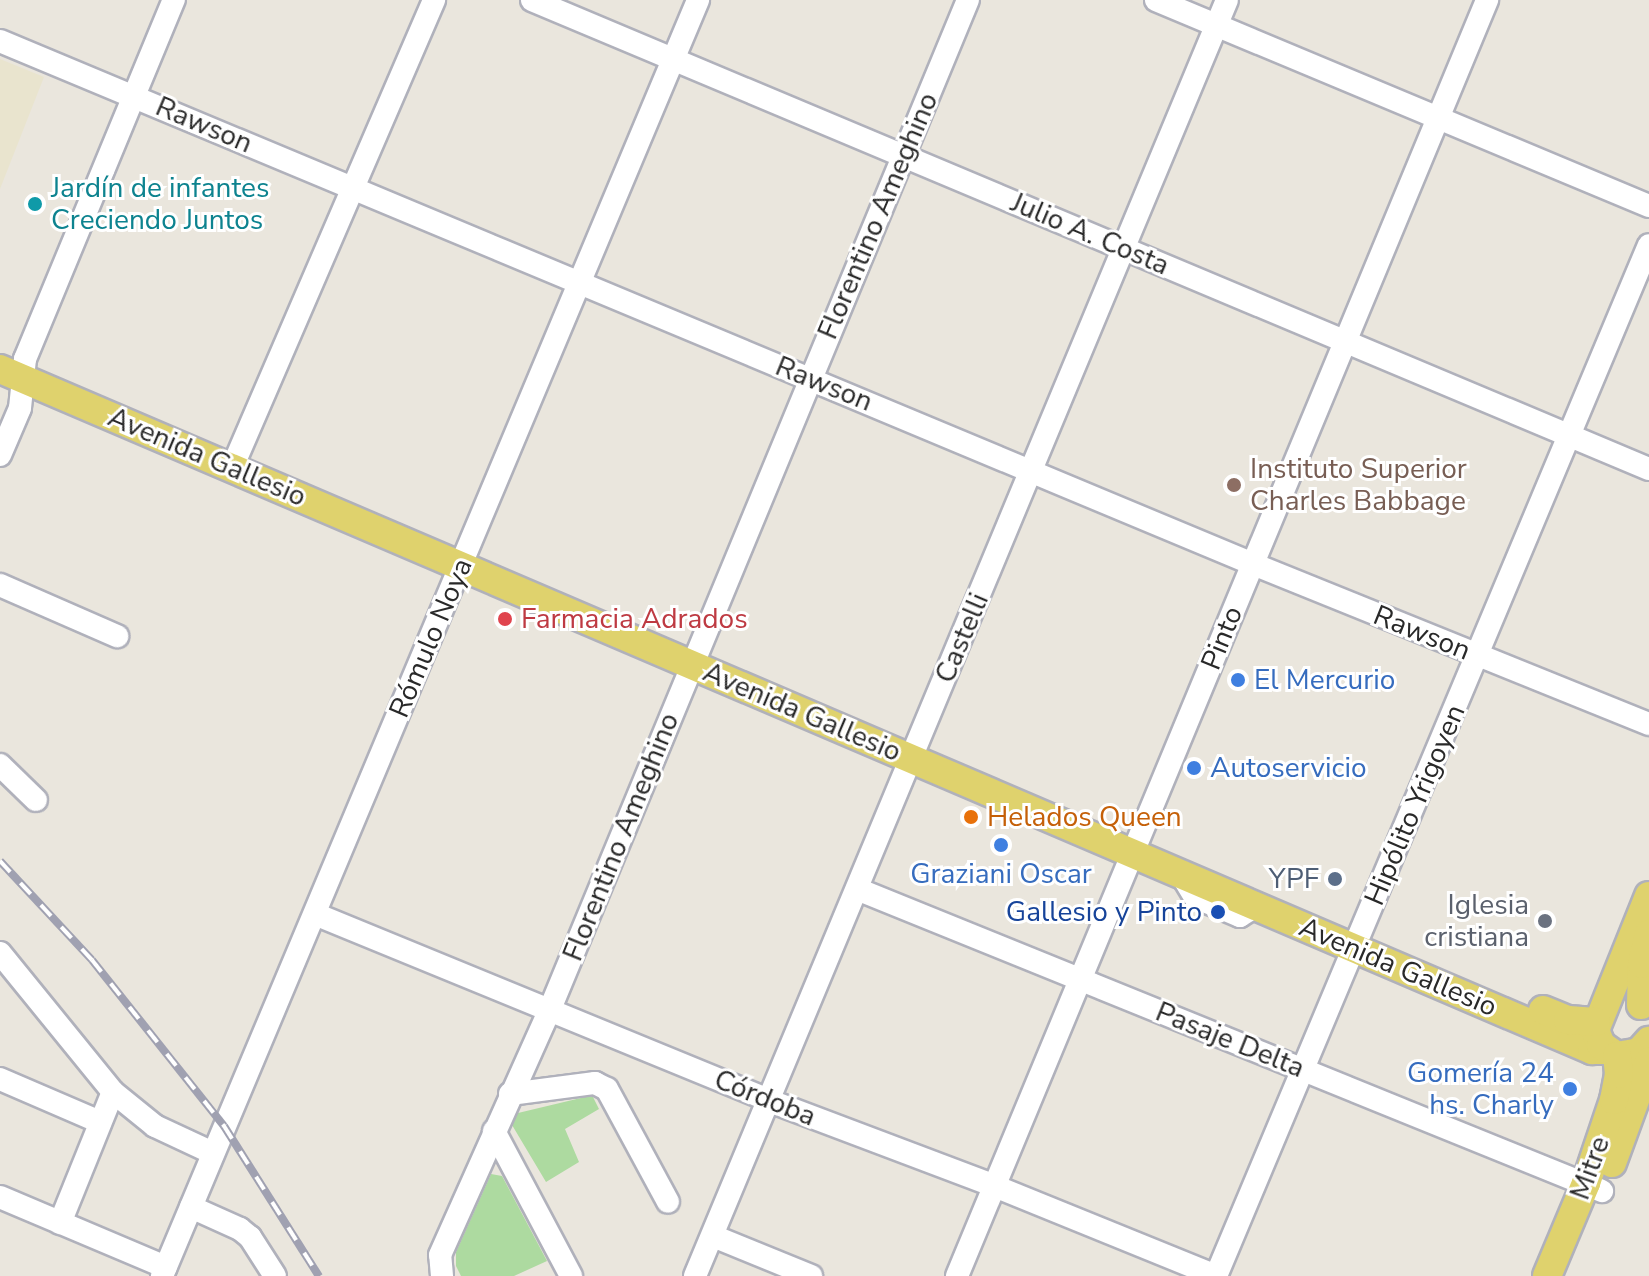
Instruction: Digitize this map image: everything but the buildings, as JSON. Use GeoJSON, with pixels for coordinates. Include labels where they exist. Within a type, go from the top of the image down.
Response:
{"type":"FeatureCollection","features":[{"type":"Feature","properties":{"kind":"main road","name":"Avenida Gallesio"},"geometry":{"type":"LineString","coordinates":[[12,363],[1358,940],[1592,1050],[1612,1053]]}},
{"type":"Feature","properties":{"kind":"main road","name":"Avenida Gallesio"},"geometry":{"type":"LineString","coordinates":[[1138,846],[1181,874],[1256,906],[1358,940],[1568,1020],[1600,1015],[1617,1000],[1646,1010]]}},
{"type":"Feature","properties":{"kind":"main road"},"geometry":{"type":"LineString","coordinates":[[1649,896],[1600,1015],[1597,1038],[1612,1053],[1639,1052],[1649,1041]]}},
{"type":"Feature","properties":{"kind":"main road"},"geometry":{"type":"LineString","coordinates":[[1646,1010],[1642,964],[1649,934]]}},
{"type":"Feature","properties":{"kind":"main road","name":"Mitre"},"geometry":{"type":"LineString","coordinates":[[1568,1276],[1594,1187],[1614,1100],[1619,1074],[1612,1053]]}},
{"type":"Feature","properties":{"kind":"main road","name":"Mitre"},"geometry":{"type":"LineString","coordinates":[[1547,1276],[1594,1187],[1649,1062]]}},
{"type":"Feature","properties":{"kind":"street"},"geometry":{"type":"LineString","coordinates":[[0,455],[20,408],[12,363],[174,0]]}},
{"type":"Feature","properties":{"kind":"street"},"geometry":{"type":"LineString","coordinates":[[236,460],[434,0]]}},
{"type":"Feature","properties":{"kind":"street","name":"Julio A. Costa"},"geometry":{"type":"LineString","coordinates":[[532,0],[1649,469]]}},
{"type":"Feature","properties":{"kind":"street","name":"Rómulo Noya"},"geometry":{"type":"LineString","coordinates":[[164,1272],[698,0]]}},
{"type":"Feature","properties":{"kind":"street","name":"Florentino Ameghino"},"geometry":{"type":"LineString","coordinates":[[442,1276],[440,1255],[550,1009],[968,0]]}},
{"type":"Feature","properties":{"kind":"street"},"geometry":{"type":"LineString","coordinates":[[1156,0],[1649,206]]}},
{"type":"Feature","properties":{"kind":"street","name":"Castelli"},"geometry":{"type":"LineString","coordinates":[[695,1276],[1227,0]]}},
{"type":"Feature","properties":{"kind":"street","name":"Pinto"},"geometry":{"type":"LineString","coordinates":[[957,1276],[992,1185],[1138,846],[1344,340],[1487,0]]}},
{"type":"Feature","properties":{"kind":"street","name":"Rawson"},"geometry":{"type":"LineString","coordinates":[[0,41],[579,284],[1032,469],[1253,564],[1649,724]]}},
{"type":"Feature","properties":{"kind":"street","name":"Hipólito Yrigoyen"},"geometry":{"type":"LineString","coordinates":[[1216,1276],[1649,245]]}},
{"type":"Feature","properties":{"kind":"street"},"geometry":{"type":"LineString","coordinates":[[0,585],[117,636]]}},
{"type":"Feature","properties":{"kind":"street"},"geometry":{"type":"LineString","coordinates":[[0,765],[36,800]]}},
{"type":"Feature","properties":{"kind":"street","name":"Pasaje Delta"},"geometry":{"type":"LineString","coordinates":[[857,889],[1594,1187]]}},
{"type":"Feature","properties":{"kind":"street","name":"Córdoba"},"geometry":{"type":"LineString","coordinates":[[315,914],[770,1101],[992,1185],[1216,1276]]}},
{"type":"Feature","properties":{"kind":"street"},"geometry":{"type":"LineString","coordinates":[[0,953],[113,1092],[155,1126],[203,1176]]}},
{"type":"Feature","properties":{"kind":"street"},"geometry":{"type":"LineString","coordinates":[[0,1079],[100,1122]]}},
{"type":"Feature","properties":{"kind":"street"},"geometry":{"type":"LineString","coordinates":[[510,1094],[595,1083],[607,1089],[668,1202]]}},
{"type":"Feature","properties":{"kind":"street"},"geometry":{"type":"LineString","coordinates":[[60,1223],[113,1092]]}},
{"type":"Feature","properties":{"kind":"street"},"geometry":{"type":"LineString","coordinates":[[155,1126],[213,1153]]}},
{"type":"Feature","properties":{"kind":"street"},"geometry":{"type":"LineString","coordinates":[[494,1131],[571,1276]]}},
{"type":"Feature","properties":{"kind":"street"},"geometry":{"type":"LineString","coordinates":[[0,1197],[164,1272]]}},
{"type":"Feature","properties":{"kind":"street"},"geometry":{"type":"LineString","coordinates":[[191,1207],[240,1229],[250,1237],[275,1276]]}},
{"type":"Feature","properties":{"kind":"street"},"geometry":{"type":"LineString","coordinates":[[713,1236],[811,1276]]}},
{"type":"Feature","properties":{"kind":"shaded area"},"geometry":{"type":"Polygon","coordinates":[[[0,59],[44,77],[0,189],[0,59]]]}},
{"type":"Feature","properties":{"kind":"green space"},"geometry":{"type":"Polygon","coordinates":[[[593,1097],[599,1109],[565,1129],[579,1162],[546,1182],[512,1125],[518,1113],[593,1097]]]}},
{"type":"Feature","properties":{"kind":"green space"},"geometry":{"type":"Polygon","coordinates":[[[491,1174],[502,1176],[547,1261],[514,1276],[461,1276],[456,1266],[456,1252],[491,1174]]]}},
{"type":"Feature","properties":{"kind":"railway"},"geometry":{"type":"LineString","coordinates":[[0,861],[92,960],[224,1126],[319,1276]]}},
{"type":"Feature","properties":{"kind":"place","name":"Jardín de infantes Creciendo Juntos"},"geometry":{"type":"Point","coordinates":[35,204]}},
{"type":"Feature","properties":{"kind":"place","name":"Instituto Superior Charles Babbage"},"geometry":{"type":"Point","coordinates":[1234,485]}},
{"type":"Feature","properties":{"kind":"place","name":"Farmacia Adrados"},"geometry":{"type":"Point","coordinates":[505,619]}},
{"type":"Feature","properties":{"kind":"place","name":"El Mercurio"},"geometry":{"type":"Point","coordinates":[1238,680]}},
{"type":"Feature","properties":{"kind":"place","name":"Autoservicio"},"geometry":{"type":"Point","coordinates":[1194,768]}},
{"type":"Feature","properties":{"kind":"place","name":"Helados Queen"},"geometry":{"type":"Point","coordinates":[971,817]}},
{"type":"Feature","properties":{"kind":"place","name":"Graziani Oscar"},"geometry":{"type":"Point","coordinates":[1001,845]}},
{"type":"Feature","properties":{"kind":"place","name":"YPF"},"geometry":{"type":"Point","coordinates":[1335,879]}},
{"type":"Feature","properties":{"kind":"place","name":"Gallesio y Pinto"},"geometry":{"type":"Point","coordinates":[1218,912]}},
{"type":"Feature","properties":{"kind":"place","name":"Iglesia cristiana"},"geometry":{"type":"Point","coordinates":[1545,921]}},
{"type":"Feature","properties":{"kind":"place","name":"Gomería 24 hs. Charly"},"geometry":{"type":"Point","coordinates":[1570,1089]}}]}
